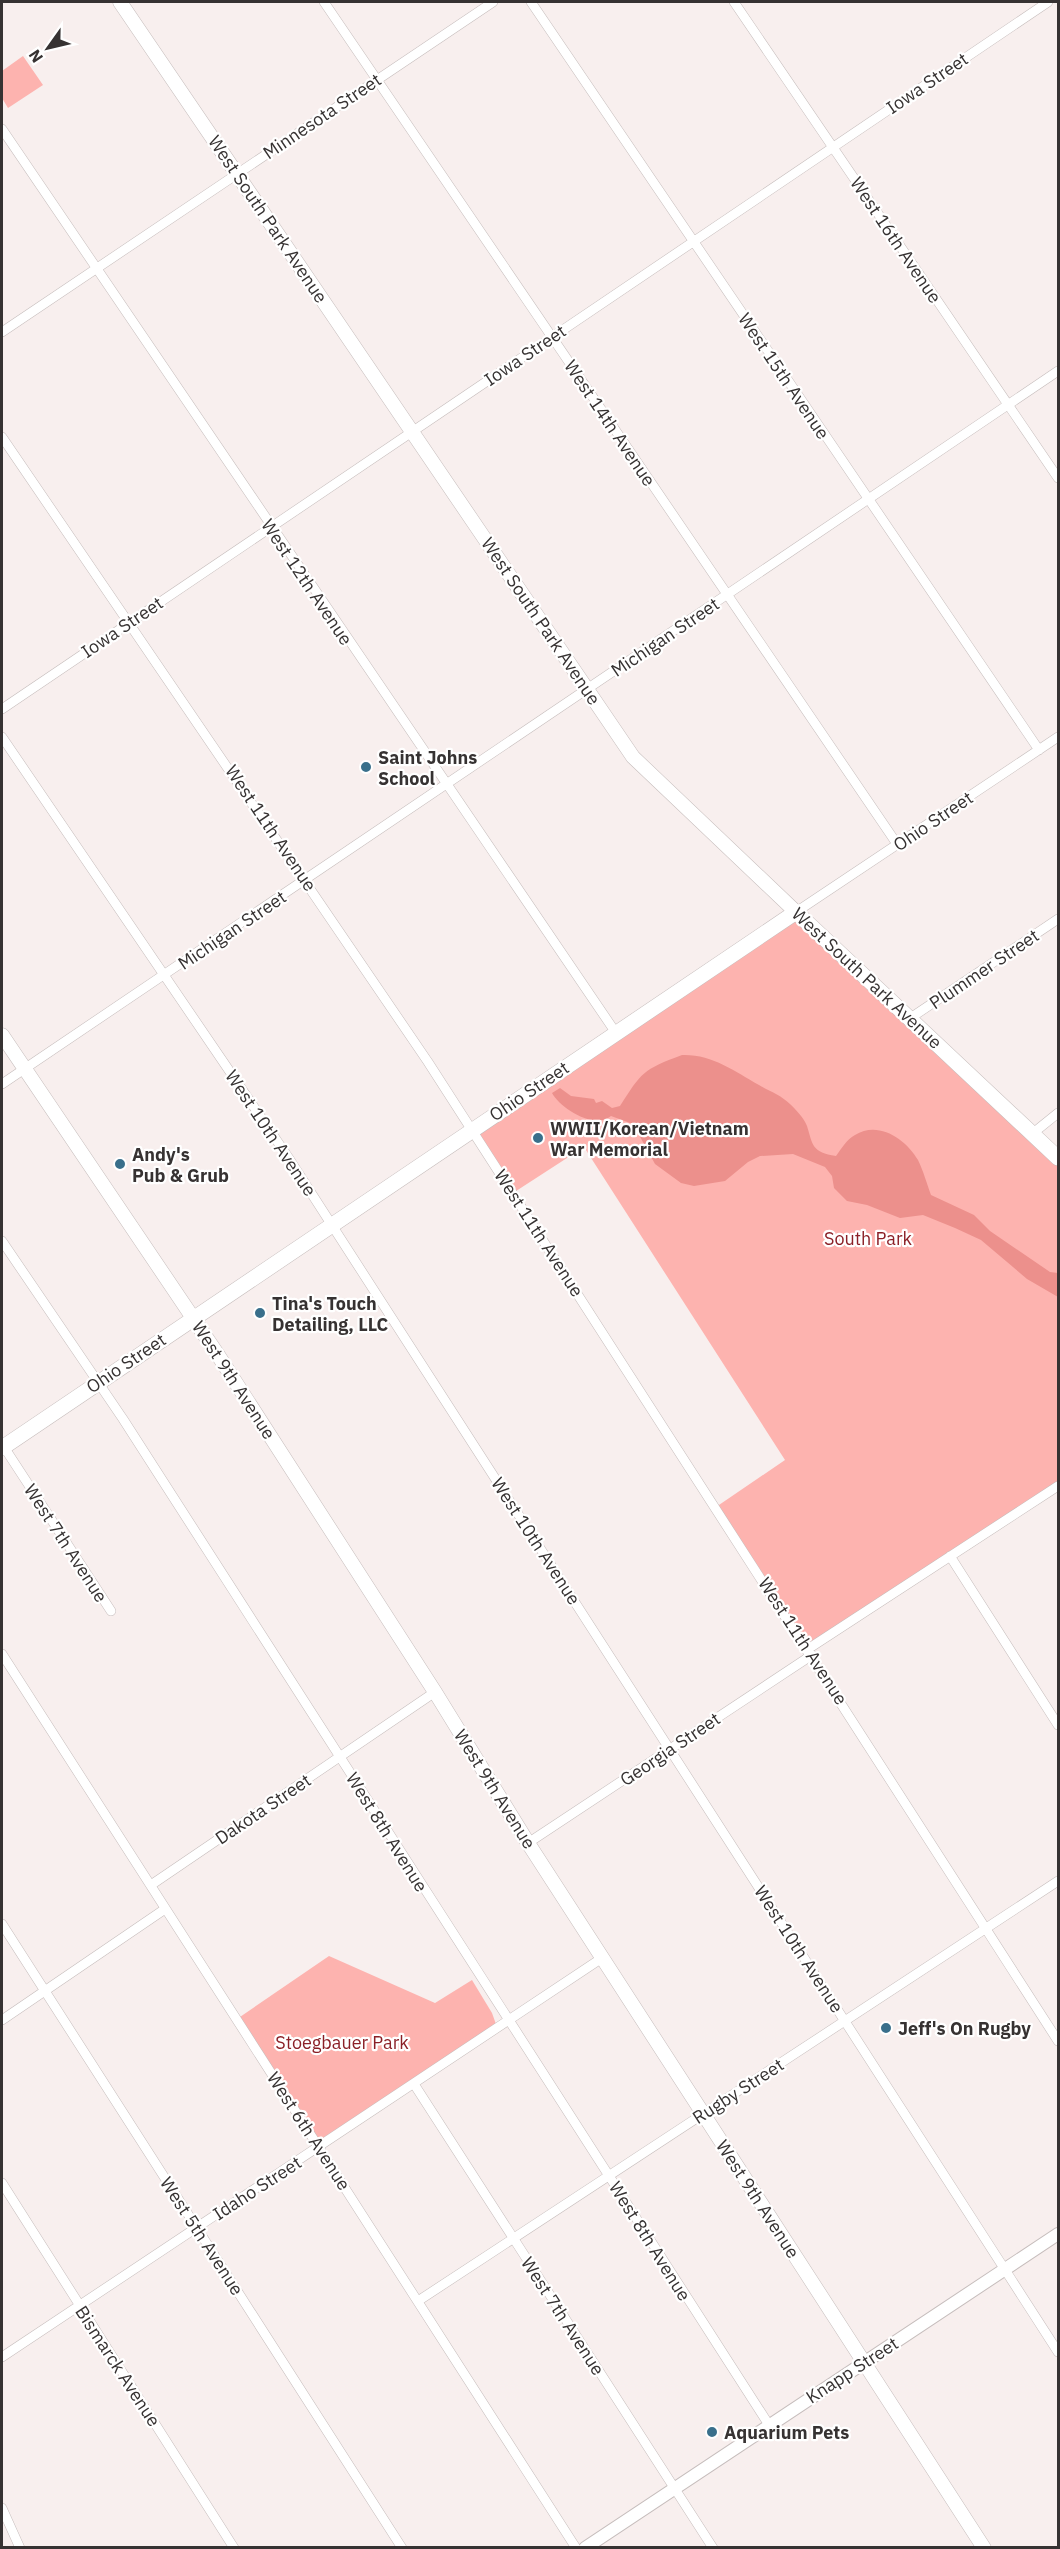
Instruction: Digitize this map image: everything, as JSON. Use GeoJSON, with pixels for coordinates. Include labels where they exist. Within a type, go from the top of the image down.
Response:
{"type":"FeatureCollection","features":[{"type":"Feature","properties":{"kind":"main road","name":"West South Park Avenue"},"geometry":{"type":"LineString","coordinates":[[120,2],[637,762],[1059,1158]]}},
{"type":"Feature","properties":{"kind":"main road","name":"Ohio Street"},"geometry":{"type":"LineString","coordinates":[[2,1447],[796,912]]}},
{"type":"Feature","properties":{"kind":"main road","name":"West 9th Avenue"},"geometry":{"type":"LineString","coordinates":[[2,1035],[193,1317],[435,1692],[528,1843],[984,2547]]}},
{"type":"Feature","properties":{"kind":"street","name":"West 14th Avenue"},"geometry":{"type":"LineString","coordinates":[[324,2],[897,844]]}},
{"type":"Feature","properties":{"kind":"street","name":"Minnesota Street"},"geometry":{"type":"LineString","coordinates":[[2,332],[493,2]]}},
{"type":"Feature","properties":{"kind":"street","name":"West 15th Avenue"},"geometry":{"type":"LineString","coordinates":[[531,2],[1039,750]]}},
{"type":"Feature","properties":{"kind":"street","name":"West 16th Avenue"},"geometry":{"type":"LineString","coordinates":[[735,2],[1059,478]]}},
{"type":"Feature","properties":{"kind":"street","name":"Iowa Street"},"geometry":{"type":"LineString","coordinates":[[2,709],[269,525],[1048,2]]}},
{"type":"Feature","properties":{"kind":"street","name":"West 12th Avenue"},"geometry":{"type":"LineString","coordinates":[[2,129],[446,786],[616,1033]]}},
{"type":"Feature","properties":{"kind":"street","name":"Michigan Street"},"geometry":{"type":"LineString","coordinates":[[2,1084],[1059,370]]}},
{"type":"Feature","properties":{"kind":"street","name":"West 11th Avenue"},"geometry":{"type":"LineString","coordinates":[[2,437],[306,880],[472,1130],[1059,2042]]}},
{"type":"Feature","properties":{"kind":"street","name":"West 10th Avenue"},"geometry":{"type":"LineString","coordinates":[[2,737],[332,1224],[1059,2352]]}},
{"type":"Feature","properties":{"kind":"street","name":"Ohio Street"},"geometry":{"type":"LineString","coordinates":[[796,912],[1059,737]]}},
{"type":"Feature","properties":{"kind":"street","name":"Plummer Street"},"geometry":{"type":"LineString","coordinates":[[909,1019],[1059,919]]}},
{"type":"Feature","properties":{"kind":"street"},"geometry":{"type":"LineString","coordinates":[[1032,1134],[1059,1113]]}},
{"type":"Feature","properties":{"kind":"street","name":"West 8th Avenue"},"geometry":{"type":"LineString","coordinates":[[2,1241],[98,1382],[769,2425]]}},
{"type":"Feature","properties":{"kind":"street","name":"West 7th Avenue"},"geometry":{"type":"LineString","coordinates":[[2,1447],[111,1611]]}},
{"type":"Feature","properties":{"kind":"street","name":"Georgia Street"},"geometry":{"type":"LineString","coordinates":[[528,1843],[670,1750],[950,1556],[1059,1486]]}},
{"type":"Feature","properties":{"kind":"street"},"geometry":{"type":"LineString","coordinates":[[950,1556],[1059,1725]]}},
{"type":"Feature","properties":{"kind":"street","name":"West 6th Avenue"},"geometry":{"type":"LineString","coordinates":[[2,1654],[576,2547]]}},
{"type":"Feature","properties":{"kind":"street","name":"Dakota Street"},"geometry":{"type":"LineString","coordinates":[[151,1885],[435,1692]]}},
{"type":"Feature","properties":{"kind":"street","name":"Rugby Street"},"geometry":{"type":"LineString","coordinates":[[418,2301],[1059,1881]]}},
{"type":"Feature","properties":{"kind":"street"},"geometry":{"type":"LineString","coordinates":[[2,2020],[165,1909]]}},
{"type":"Feature","properties":{"kind":"street","name":"West 5th Avenue"},"geometry":{"type":"LineString","coordinates":[[2,1924],[402,2547]]}},
{"type":"Feature","properties":{"kind":"street","name":"Idaho Street"},"geometry":{"type":"LineString","coordinates":[[2,2357],[602,1958]]}},
{"type":"Feature","properties":{"kind":"street","name":"West 7th Avenue"},"geometry":{"type":"LineString","coordinates":[[414,2084],[713,2547]]}},
{"type":"Feature","properties":{"kind":"street","name":"Bismarck Avenue"},"geometry":{"type":"LineString","coordinates":[[2,2184],[234,2547]]}},
{"type":"Feature","properties":{"kind":"street","name":"Knapp Street"},"geometry":{"type":"LineString","coordinates":[[585,2547],[1059,2234]]}},
{"type":"Feature","properties":{"kind":"street"},"geometry":{"type":"LineString","coordinates":[[2,2508],[20,2547]]}},
{"type":"Feature","properties":{"kind":"green space"},"geometry":{"type":"Polygon","coordinates":[[[23,56],[43,85],[8,108],[2,98],[2,71],[23,56]]]}},
{"type":"Feature","properties":{"kind":"green space","name":"South Park"},"geometry":{"type":"Polygon","coordinates":[[[796,912],[1058,1157],[1058,1486],[808,1649],[716,1507],[785,1460],[584,1147],[513,1193],[472,1130],[796,912]]]}},
{"type":"Feature","properties":{"kind":"green space","name":"Stoegbauer Park"},"geometry":{"type":"Polygon","coordinates":[[[329,1956],[435,2003],[472,1980],[492,2013],[497,2027],[319,2147],[237,2019],[329,1956]]]}},
{"type":"Feature","properties":{"kind":"shaded area"},"geometry":{"type":"Polygon","coordinates":[[[682,1055],[713,1060],[783,1098],[802,1117],[812,1143],[822,1152],[836,1156],[849,1139],[864,1131],[882,1131],[899,1139],[918,1160],[931,1195],[974,1215],[990,1231],[1050,1272],[1058,1273],[1058,1297],[1027,1279],[981,1240],[955,1228],[923,1215],[900,1218],[867,1205],[847,1201],[834,1188],[832,1176],[825,1167],[793,1154],[760,1156],[748,1162],[725,1181],[694,1186],[681,1183],[655,1164],[633,1124],[611,1116],[604,1120],[587,1119],[570,1111],[552,1093],[560,1088],[571,1096],[594,1099],[596,1103],[602,1101],[612,1108],[620,1106],[644,1073],[682,1055]]]}},
{"type":"Feature","properties":{"kind":"place","name":"Saint Johns School"},"geometry":{"type":"Point","coordinates":[366,767]}},
{"type":"Feature","properties":{"kind":"place","name":"WWII/Korean/Vietnam War Memorial"},"geometry":{"type":"Point","coordinates":[538,1138]}},
{"type":"Feature","properties":{"kind":"place","name":"Andy's Pub & Grub"},"geometry":{"type":"Point","coordinates":[120,1164]}},
{"type":"Feature","properties":{"kind":"place","name":"Tina's Touch Detailing, LLC"},"geometry":{"type":"Point","coordinates":[260,1313]}},
{"type":"Feature","properties":{"kind":"place","name":"Jeff's On Rugby"},"geometry":{"type":"Point","coordinates":[886,2028]}},
{"type":"Feature","properties":{"kind":"place","name":"Aquarium Pets"},"geometry":{"type":"Point","coordinates":[712,2432]}}]}
